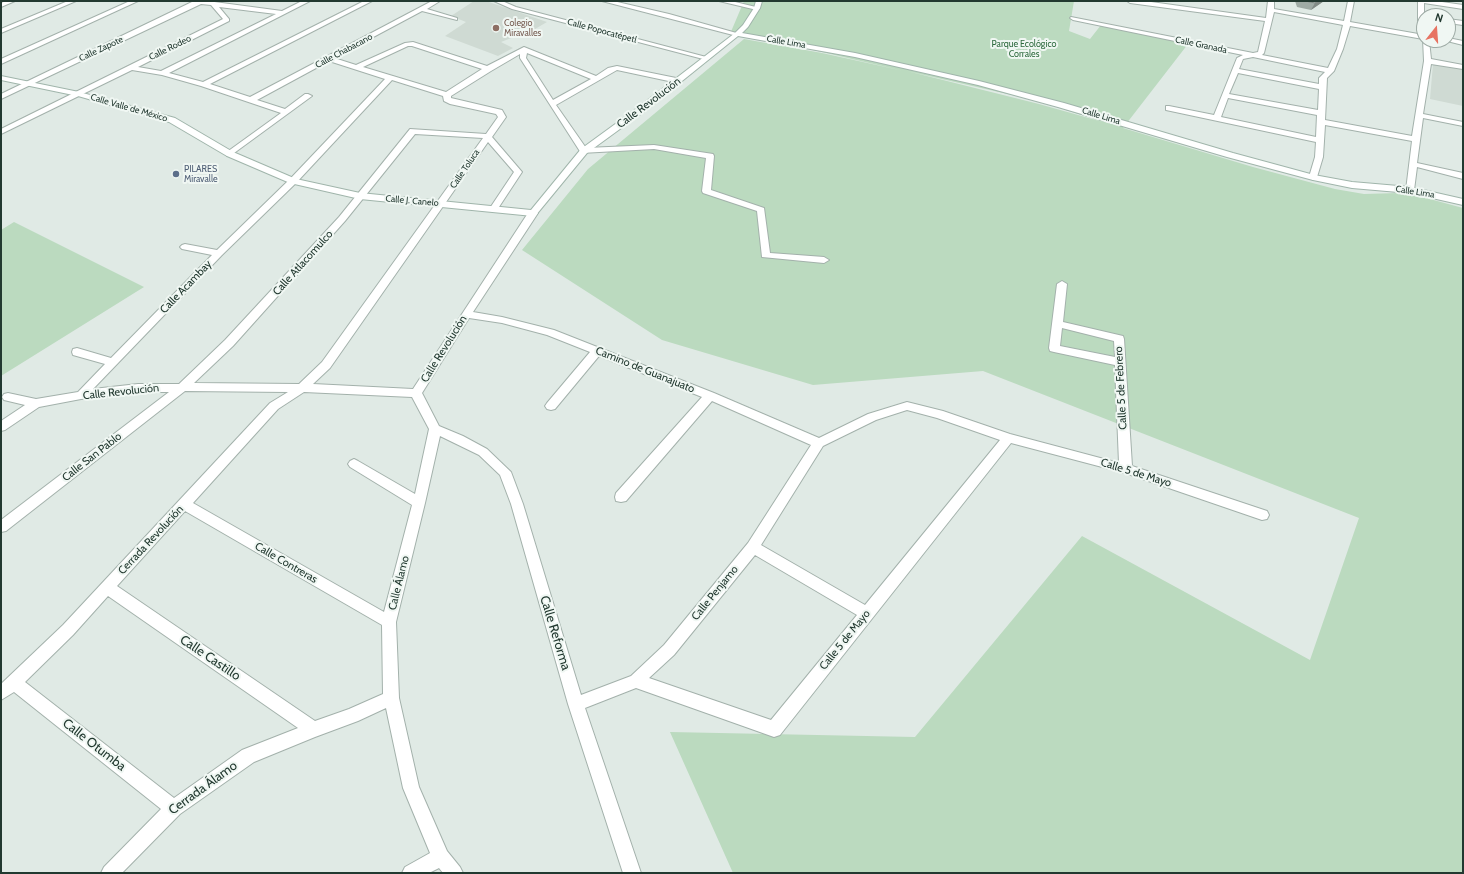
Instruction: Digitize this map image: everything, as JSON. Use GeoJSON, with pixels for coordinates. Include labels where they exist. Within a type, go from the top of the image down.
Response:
{"type":"FeatureCollection","features":[{"type":"Feature","properties":{"kind":"street"},"geometry":{"type":"LineString","coordinates":[[1,5],[12,1]]}},
{"type":"Feature","properties":{"kind":"street"},"geometry":{"type":"LineString","coordinates":[[1,31],[73,1]]}},
{"type":"Feature","properties":{"kind":"street"},"geometry":{"type":"LineString","coordinates":[[1,62],[135,1]]}},
{"type":"Feature","properties":{"kind":"street"},"geometry":{"type":"LineString","coordinates":[[196,1],[284,13]]}},
{"type":"Feature","properties":{"kind":"street","name":"Calle Zapote"},"geometry":{"type":"LineString","coordinates":[[1,97],[201,1]]}},
{"type":"Feature","properties":{"kind":"street"},"geometry":{"type":"LineString","coordinates":[[162,73],[307,1]]}},
{"type":"Feature","properties":{"kind":"street"},"geometry":{"type":"LineString","coordinates":[[204,84],[369,1]]}},
{"type":"Feature","properties":{"kind":"street","name":"Calle Chabacano"},"geometry":{"type":"LineString","coordinates":[[251,100],[437,1]]}},
{"type":"Feature","properties":{"kind":"street","name":"Calle Popocatépetl"},"geometry":{"type":"LineString","coordinates":[[497,1],[514,8],[707,58]]}},
{"type":"Feature","properties":{"kind":"street","name":"Calle Lima"},"geometry":{"type":"LineString","coordinates":[[605,1],[737,34],[855,55],[979,83],[1062,105],[1230,155],[1313,177],[1352,185],[1410,190],[1463,202]]}},
{"type":"Feature","properties":{"kind":"street"},"geometry":{"type":"LineString","coordinates":[[722,1],[758,4]]}},
{"type":"Feature","properties":{"kind":"street"},"geometry":{"type":"LineString","coordinates":[[1130,1],[1269,20]]}},
{"type":"Feature","properties":{"kind":"street"},"geometry":{"type":"LineString","coordinates":[[1217,118],[1240,58],[1261,52],[1272,10],[1271,1]]}},
{"type":"Feature","properties":{"kind":"street"},"geometry":{"type":"LineString","coordinates":[[1313,177],[1319,157],[1321,141],[1323,78],[1330,71],[1340,48],[1351,1]]}},
{"type":"Feature","properties":{"kind":"street"},"geometry":{"type":"LineString","coordinates":[[1422,1],[1463,7]]}},
{"type":"Feature","properties":{"kind":"street","name":"Calle Rodeo"},"geometry":{"type":"LineString","coordinates":[[1,132],[227,20],[212,4]]}},
{"type":"Feature","properties":{"kind":"street","name":"Calle Revolución"},"geometry":{"type":"LineString","coordinates":[[1,427],[36,403],[81,395],[138,388],[184,386],[351,389],[416,393],[533,212],[584,150],[678,81],[737,34],[746,26],[758,4]]}},
{"type":"Feature","properties":{"kind":"street"},"geometry":{"type":"LineString","coordinates":[[421,10],[455,20]]}},
{"type":"Feature","properties":{"kind":"street"},"geometry":{"type":"LineString","coordinates":[[1272,10],[1416,36]]}},
{"type":"Feature","properties":{"kind":"street","name":"Calle Granada"},"geometry":{"type":"LineString","coordinates":[[1073,18],[1330,71]]}},
{"type":"Feature","properties":{"kind":"street"},"geometry":{"type":"LineString","coordinates":[[358,67],[407,44],[413,44],[488,69]]}},
{"type":"Feature","properties":{"kind":"street"},"geometry":{"type":"LineString","coordinates":[[1410,190],[1419,115],[1428,61],[1427,48]]}},
{"type":"Feature","properties":{"kind":"street"},"geometry":{"type":"LineString","coordinates":[[447,95],[488,69],[524,49]]}},
{"type":"Feature","properties":{"kind":"street"},"geometry":{"type":"LineString","coordinates":[[524,49],[596,78]]}},
{"type":"Feature","properties":{"kind":"street"},"geometry":{"type":"LineString","coordinates":[[524,49],[523,58],[552,104],[584,150],[654,147],[710,156],[706,191],[761,210],[766,255],[824,260]]}},
{"type":"Feature","properties":{"kind":"street","name":"Calle Toluca"},"geometry":{"type":"LineString","coordinates":[[301,389],[326,365],[441,204],[487,136],[502,117],[499,112],[453,102],[447,99],[447,95],[329,59]]}},
{"type":"Feature","properties":{"kind":"street"},"geometry":{"type":"LineString","coordinates":[[1428,61],[1463,67]]}},
{"type":"Feature","properties":{"kind":"street"},"geometry":{"type":"LineString","coordinates":[[132,68],[162,73],[204,84],[286,112]]}},
{"type":"Feature","properties":{"kind":"street"},"geometry":{"type":"LineString","coordinates":[[552,104],[611,70],[623,69],[678,81]]}},
{"type":"Feature","properties":{"kind":"street"},"geometry":{"type":"LineString","coordinates":[[1236,70],[1322,87]]}},
{"type":"Feature","properties":{"kind":"street","name":"Calle Valle de México"},"geometry":{"type":"LineString","coordinates":[[1,78],[79,94],[136,108],[172,120],[230,154],[293,181]]}},
{"type":"Feature","properties":{"kind":"street","name":"Calle Acambay"},"geometry":{"type":"LineString","coordinates":[[81,395],[219,253],[293,181],[390,78]]}},
{"type":"Feature","properties":{"kind":"street"},"geometry":{"type":"LineString","coordinates":[[1225,95],[1321,113]]}},
{"type":"Feature","properties":{"kind":"street"},"geometry":{"type":"LineString","coordinates":[[230,154],[308,96]]}},
{"type":"Feature","properties":{"kind":"street"},"geometry":{"type":"LineString","coordinates":[[1169,108],[1321,141]]}},
{"type":"Feature","properties":{"kind":"street"},"geometry":{"type":"LineString","coordinates":[[1419,115],[1463,124]]}},
{"type":"Feature","properties":{"kind":"street"},"geometry":{"type":"LineString","coordinates":[[1321,122],[1416,139]]}},
{"type":"Feature","properties":{"kind":"street","name":"Calle Atlacomulco"},"geometry":{"type":"LineString","coordinates":[[184,386],[234,338],[342,219],[413,131],[487,136]]}},
{"type":"Feature","properties":{"kind":"street"},"geometry":{"type":"LineString","coordinates":[[487,136],[518,172],[494,208]]}},
{"type":"Feature","properties":{"kind":"street"},"geometry":{"type":"LineString","coordinates":[[1413,164],[1463,176]]}},
{"type":"Feature","properties":{"kind":"street","name":"Calle J. Canelo"},"geometry":{"type":"LineString","coordinates":[[293,181],[360,196],[533,212]]}},
{"type":"Feature","properties":{"kind":"street"},"geometry":{"type":"LineString","coordinates":[[184,247],[219,253]]}},
{"type":"Feature","properties":{"kind":"street"},"geometry":{"type":"LineString","coordinates":[[1062,284],[1054,348],[1120,362]]}},
{"type":"Feature","properties":{"kind":"street","name":"Camino de Guanajuato"},"geometry":{"type":"LineString","coordinates":[[466,314],[502,320],[550,332],[710,396],[819,443]]}},
{"type":"Feature","properties":{"kind":"street","name":"Calle 5 de Febrero"},"geometry":{"type":"LineString","coordinates":[[1058,324],[1119,339],[1126,469]]}},
{"type":"Feature","properties":{"kind":"street"},"geometry":{"type":"LineString","coordinates":[[551,406],[597,351]]}},
{"type":"Feature","properties":{"kind":"street"},"geometry":{"type":"LineString","coordinates":[[77,352],[112,362]]}},
{"type":"Feature","properties":{"kind":"street","name":"Calle San Pablo"},"geometry":{"type":"LineString","coordinates":[[1,527],[184,386]]}},
{"type":"Feature","properties":{"kind":"street","name":"Cerrada Revolución"},"geometry":{"type":"LineString","coordinates":[[1,693],[14,683],[68,630],[274,406],[301,389]]}},
{"type":"Feature","properties":{"kind":"street"},"geometry":{"type":"LineString","coordinates":[[416,393],[435,429]]}},
{"type":"Feature","properties":{"kind":"street"},"geometry":{"type":"LineString","coordinates":[[621,497],[710,396]]}},
{"type":"Feature","properties":{"kind":"street"},"geometry":{"type":"LineString","coordinates":[[8,397],[36,403]]}},
{"type":"Feature","properties":{"kind":"street","name":"Calle 5 de Mayo"},"geometry":{"type":"LineString","coordinates":[[819,443],[872,417],[907,406],[939,414],[1008,438],[1126,469],[1262,514]]}},
{"type":"Feature","properties":{"kind":"street","name":"Calle Álamo"},"geometry":{"type":"LineString","coordinates":[[391,698],[389,622],[419,503],[435,429]]}},
{"type":"Feature","properties":{"kind":"street","name":"Calle Reforma"},"geometry":{"type":"LineString","coordinates":[[435,429],[459,439],[483,452],[505,472],[517,504],[576,704],[632,873]]}},
{"type":"Feature","properties":{"kind":"street","name":"Calle 5 de Mayo"},"geometry":{"type":"LineString","coordinates":[[636,681],[774,729],[1008,438]]}},
{"type":"Feature","properties":{"kind":"street","name":"Calle Penjamo"},"geometry":{"type":"LineString","coordinates":[[576,704],[636,681],[669,650],[754,547],[819,443]]}},
{"type":"Feature","properties":{"kind":"street"},"geometry":{"type":"LineString","coordinates":[[354,464],[419,503]]}},
{"type":"Feature","properties":{"kind":"street","name":"Calle Contreras"},"geometry":{"type":"LineString","coordinates":[[184,504],[389,622]]}},
{"type":"Feature","properties":{"kind":"street"},"geometry":{"type":"LineString","coordinates":[[754,547],[866,613]]}},
{"type":"Feature","properties":{"kind":"street","name":"Calle Castillo"},"geometry":{"type":"LineString","coordinates":[[107,587],[314,729]]}},
{"type":"Feature","properties":{"kind":"street","name":"Calle Otumba"},"geometry":{"type":"LineString","coordinates":[[14,683],[174,808]]}},
{"type":"Feature","properties":{"kind":"street"},"geometry":{"type":"LineString","coordinates":[[314,729],[352,716],[391,698],[411,788],[441,857],[454,873]]}},
{"type":"Feature","properties":{"kind":"street","name":"Cerrada Álamo"},"geometry":{"type":"LineString","coordinates":[[110,873],[174,808],[248,756],[314,729]]}},
{"type":"Feature","properties":{"kind":"street"},"geometry":{"type":"LineString","coordinates":[[410,873],[441,857]]}},
{"type":"Feature","properties":{"kind":"shaded area","name":"Colegio Miravalles"},"geometry":{"type":"Polygon","coordinates":[[[474,1],[486,1],[547,22],[523,36],[519,35],[501,42],[513,48],[498,56],[445,36],[466,22],[451,16],[474,1]]]}},
{"type":"Feature","properties":{"kind":"shaded area"},"geometry":{"type":"Polygon","coordinates":[[[1433,64],[1463,69],[1463,106],[1430,99],[1433,64]]]}},
{"type":"Feature","properties":{"kind":"green space","name":"Parque Ecológico Corrales"},"geometry":{"type":"Polygon","coordinates":[[[744,1],[1074,1],[1069,31],[1090,39],[1101,25],[1188,44],[1123,128],[1253,167],[1335,189],[1364,194],[1398,193],[1415,195],[1463,208],[1463,873],[733,873],[670,732],[915,737],[1082,536],[1310,660],[1359,518],[983,371],[813,385],[662,340],[522,250],[588,169],[744,39],[822,53],[904,71],[800,47],[730,34],[744,1]],[[907,71],[1039,104],[1103,122],[1038,101],[907,71]]]}},
{"type":"Feature","properties":{"kind":"green space"},"geometry":{"type":"Polygon","coordinates":[[[14,222],[144,287],[1,376],[1,230],[14,222]]]}},
{"type":"Feature","properties":{"kind":"building"},"geometry":{"type":"Polygon","coordinates":[[[1305,1],[1318,1],[1315,3],[1305,1]]]}},
{"type":"Feature","properties":{"kind":"place","name":"Colegio Miravalles"},"geometry":{"type":"Point","coordinates":[496,28]}},
{"type":"Feature","properties":{"kind":"place","name":"PILARES Miravalle"},"geometry":{"type":"Point","coordinates":[176,174]}}]}
